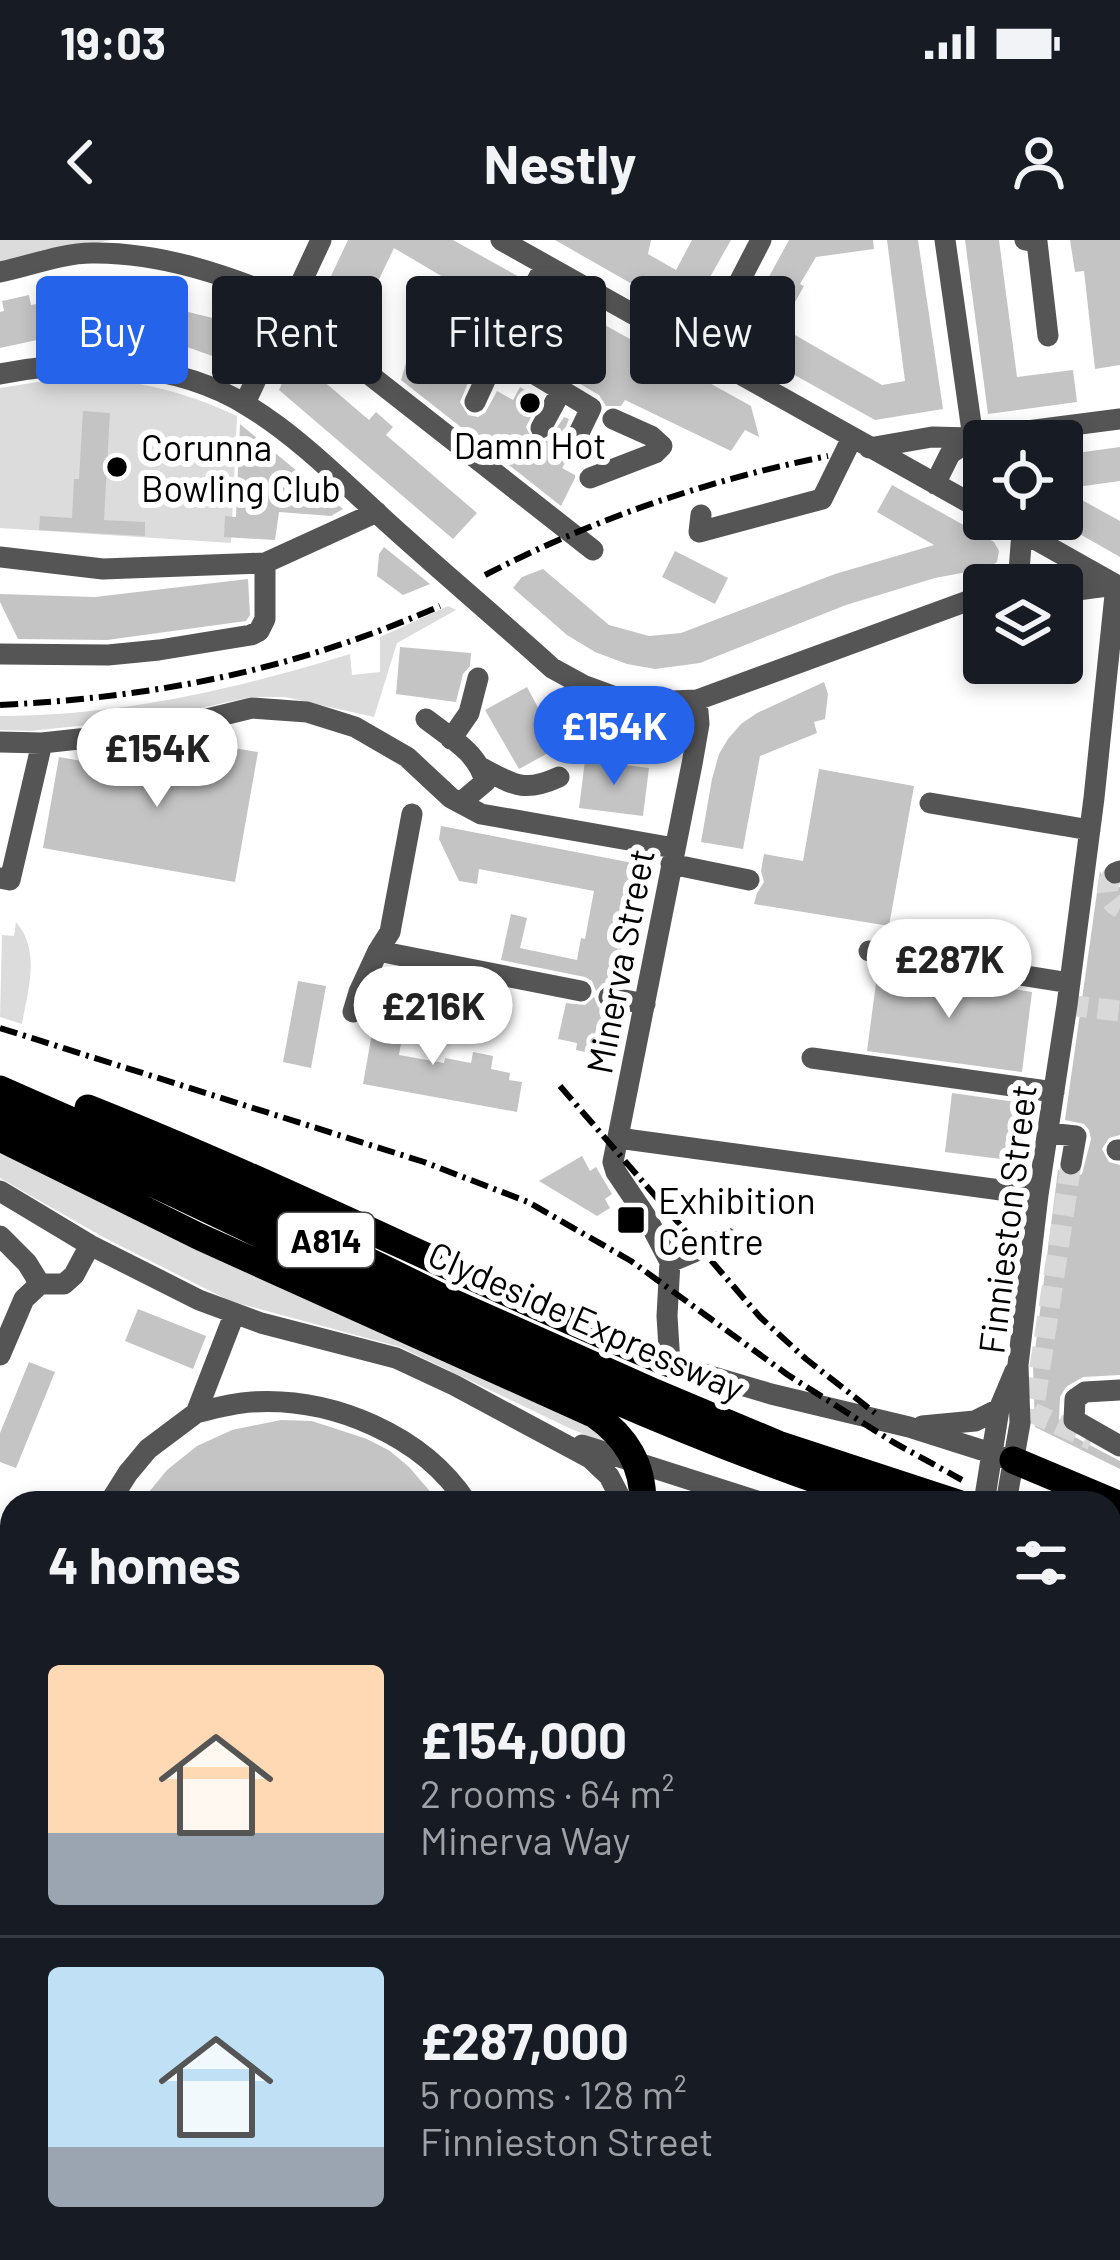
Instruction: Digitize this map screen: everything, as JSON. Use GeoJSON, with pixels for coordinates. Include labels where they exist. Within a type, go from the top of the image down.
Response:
{"type":"FeatureCollection","features":[{"type":"Feature","properties":{"kind":"main road"},"geometry":{"type":"LineString","coordinates":[[0,1073],[197,1151],[555,1316],[680,1368]]}},
{"type":"Feature","properties":{"kind":"main road","name":"Clydeside Expressway"},"geometry":{"type":"LineString","coordinates":[[0,1090],[175,1166],[780,1466],[851,1491]]}},
{"type":"Feature","properties":{"kind":"main road","name":"Clydeside Expressway"},"geometry":{"type":"LineString","coordinates":[[0,1115],[466,1332],[649,1401],[921,1491]]}},
{"type":"Feature","properties":{"kind":"main road"},"geometry":{"type":"LineString","coordinates":[[0,1138],[200,1237],[595,1415],[626,1442],[642,1491]]}},
{"type":"Feature","properties":{"kind":"main road"},"geometry":{"type":"LineString","coordinates":[[1002,1457],[1087,1491]]}},
{"type":"Feature","properties":{"kind":"street"},"geometry":{"type":"LineString","coordinates":[[303,276],[320,240]]}},
{"type":"Feature","properties":{"kind":"street"},"geometry":{"type":"LineString","coordinates":[[501,240],[630,312]]}},
{"type":"Feature","properties":{"kind":"street"},"geometry":{"type":"LineString","coordinates":[[742,276],[761,240]]}},
{"type":"Feature","properties":{"kind":"street"},"geometry":{"type":"LineString","coordinates":[[945,240],[970,420]]}},
{"type":"Feature","properties":{"kind":"street"},"geometry":{"type":"LineString","coordinates":[[1025,240],[1037,242],[1048,336]]}},
{"type":"Feature","properties":{"kind":"street"},"geometry":{"type":"LineString","coordinates":[[0,272],[88,253],[138,257],[223,276]]}},
{"type":"Feature","properties":{"kind":"street"},"geometry":{"type":"LineString","coordinates":[[540,276],[545,266]]}},
{"type":"Feature","properties":{"kind":"street"},"geometry":{"type":"LineString","coordinates":[[0,374],[54,365],[116,366],[170,376],[245,403],[276,425],[552,668],[613,696],[644,702],[697,700],[963,604]]}},
{"type":"Feature","properties":{"kind":"street"},"geometry":{"type":"LineString","coordinates":[[382,381],[589,547]]}},
{"type":"Feature","properties":{"kind":"street"},"geometry":{"type":"LineString","coordinates":[[245,403],[254,384]]}},
{"type":"Feature","properties":{"kind":"street"},"geometry":{"type":"LineString","coordinates":[[475,402],[483,384]]}},
{"type":"Feature","properties":{"kind":"street"},"geometry":{"type":"LineString","coordinates":[[550,384],[652,436],[662,446],[590,478]]}},
{"type":"Feature","properties":{"kind":"street"},"geometry":{"type":"LineString","coordinates":[[758,384],[963,499]]}},
{"type":"Feature","properties":{"kind":"street"},"geometry":{"type":"LineString","coordinates":[[541,428],[561,391]]}},
{"type":"Feature","properties":{"kind":"street"},"geometry":{"type":"LineString","coordinates":[[576,439],[601,414]]}},
{"type":"Feature","properties":{"kind":"street"},"geometry":{"type":"LineString","coordinates":[[1083,424],[1120,419]]}},
{"type":"Feature","properties":{"kind":"street"},"geometry":{"type":"LineString","coordinates":[[860,443],[963,438]]}},
{"type":"Feature","properties":{"kind":"street"},"geometry":{"type":"LineString","coordinates":[[701,515],[699,532],[823,499],[860,443]]}},
{"type":"Feature","properties":{"kind":"street"},"geometry":{"type":"LineString","coordinates":[[935,484],[950,454],[963,445]]}},
{"type":"Feature","properties":{"kind":"street"},"geometry":{"type":"LineString","coordinates":[[0,557],[103,569],[265,563],[376,512]]}},
{"type":"Feature","properties":{"kind":"street"},"geometry":{"type":"LineString","coordinates":[[1036,540],[1118,586]]}},
{"type":"Feature","properties":{"kind":"street"},"geometry":{"type":"LineString","coordinates":[[0,654],[108,655],[251,635],[259,632],[265,619],[265,563]]}},
{"type":"Feature","properties":{"kind":"street"},"geometry":{"type":"LineString","coordinates":[[1083,590],[1118,586]]}},
{"type":"Feature","properties":{"kind":"street","name":"Finnieston Street"},"geometry":{"type":"LineString","coordinates":[[1005,1491],[1002,1457],[1021,1414],[1018,1365],[1112,685],[1118,586]]}},
{"type":"Feature","properties":{"kind":"street"},"geometry":{"type":"LineString","coordinates":[[940,613],[963,609]]}},
{"type":"Feature","properties":{"kind":"street"},"geometry":{"type":"LineString","coordinates":[[451,739],[469,713],[478,678]]}},
{"type":"Feature","properties":{"kind":"street","name":"Minerva Street"},"geometry":{"type":"LineString","coordinates":[[675,1259],[613,1162],[625,1140],[623,1111],[699,724],[697,700]]}},
{"type":"Feature","properties":{"kind":"street"},"geometry":{"type":"LineString","coordinates":[[0,742],[42,743],[161,730],[252,708],[307,712],[355,727],[407,757],[451,798],[481,814],[672,856],[749,880]]}},
{"type":"Feature","properties":{"kind":"street"},"geometry":{"type":"LineString","coordinates":[[426,718],[482,768],[517,787],[538,786],[560,777]]}},
{"type":"Feature","properties":{"kind":"street"},"geometry":{"type":"LineString","coordinates":[[0,878],[10,880],[42,743]]}},
{"type":"Feature","properties":{"kind":"street"},"geometry":{"type":"LineString","coordinates":[[460,803],[485,782],[482,768]]}},
{"type":"Feature","properties":{"kind":"street"},"geometry":{"type":"LineString","coordinates":[[1096,785],[1120,797]]}},
{"type":"Feature","properties":{"kind":"street"},"geometry":{"type":"LineString","coordinates":[[930,802],[1090,830]]}},
{"type":"Feature","properties":{"kind":"street"},"geometry":{"type":"LineString","coordinates":[[353,1012],[390,932],[412,814]]}},
{"type":"Feature","properties":{"kind":"street"},"geometry":{"type":"LineString","coordinates":[[378,951],[581,991]]}},
{"type":"Feature","properties":{"kind":"street"},"geometry":{"type":"LineString","coordinates":[[869,951],[1070,982]]}},
{"type":"Feature","properties":{"kind":"street"},"geometry":{"type":"LineString","coordinates":[[609,997],[645,1004]]}},
{"type":"Feature","properties":{"kind":"street"},"geometry":{"type":"LineString","coordinates":[[812,1058],[1054,1092]]}},
{"type":"Feature","properties":{"kind":"street"},"geometry":{"type":"LineString","coordinates":[[1048,1132],[1076,1136],[1071,1164]]}},
{"type":"Feature","properties":{"kind":"street"},"geometry":{"type":"LineString","coordinates":[[625,1140],[1038,1195]]}},
{"type":"Feature","properties":{"kind":"street"},"geometry":{"type":"LineString","coordinates":[[0,1191],[90,1245],[234,1315],[405,1361],[590,1458],[618,1491]]}},
{"type":"Feature","properties":{"kind":"street"},"geometry":{"type":"LineString","coordinates":[[0,1236],[28,1263],[40,1284]]}},
{"type":"Feature","properties":{"kind":"street"},"geometry":{"type":"LineString","coordinates":[[726,1238],[675,1259],[667,1316],[680,1368],[909,1427],[1002,1457]]}},
{"type":"Feature","properties":{"kind":"street"},"geometry":{"type":"LineString","coordinates":[[0,1355],[24,1299],[40,1284],[64,1284],[74,1276],[90,1245]]}},
{"type":"Feature","properties":{"kind":"street"},"geometry":{"type":"LineString","coordinates":[[196,1413],[234,1315]]}},
{"type":"Feature","properties":{"kind":"street"},"geometry":{"type":"LineString","coordinates":[[989,1491],[1002,1457],[999,1409],[1018,1365]]}},
{"type":"Feature","properties":{"kind":"street"},"geometry":{"type":"LineString","coordinates":[[1120,1390],[1085,1392],[1075,1399],[1074,1420],[1120,1446]]}},
{"type":"Feature","properties":{"kind":"street"},"geometry":{"type":"LineString","coordinates":[[116,1491],[148,1449],[196,1413],[224,1405],[279,1402],[341,1413],[394,1437],[440,1469],[457,1491]]}},
{"type":"Feature","properties":{"kind":"street"},"geometry":{"type":"LineString","coordinates":[[909,1427],[975,1421],[999,1409]]}},
{"type":"Feature","properties":{"kind":"street"},"geometry":{"type":"LineString","coordinates":[[548,1433],[724,1491]]}},
{"type":"Feature","properties":{"kind":"shaded area"},"geometry":{"type":"Polygon","coordinates":[[[0,240],[111,240],[0,265],[0,240]]]}},
{"type":"Feature","properties":{"kind":"shaded area","name":"Corunna Bowling Club"},"geometry":{"type":"Polygon","coordinates":[[[36,382],[137,384],[196,399],[237,416],[231,543],[0,528],[0,388],[36,382]]]}},
{"type":"Feature","properties":{"kind":"shaded area"},"geometry":{"type":"Polygon","coordinates":[[[448,606],[456,610],[397,643],[374,717],[285,697],[251,697],[155,718],[0,730],[0,716],[133,706],[350,654],[352,675],[380,672],[380,637],[448,606]]]}},
{"type":"Feature","properties":{"kind":"shaded area"},"geometry":{"type":"Polygon","coordinates":[[[16,922],[30,958],[22,1024],[0,1017],[2,935],[14,936],[16,922]]]}},
{"type":"Feature","properties":{"kind":"shaded area"},"geometry":{"type":"Polygon","coordinates":[[[0,1144],[599,1426],[618,1448],[400,1347],[230,1301],[0,1178],[0,1144]]]}},
{"type":"Feature","properties":{"kind":"building"},"geometry":{"type":"Polygon","coordinates":[[[348,240],[453,240],[517,276],[441,276],[394,248],[381,276],[331,276],[348,240]]]}},
{"type":"Feature","properties":{"kind":"building"},"geometry":{"type":"Polygon","coordinates":[[[555,240],[651,240],[648,254],[676,270],[692,240],[731,240],[711,276],[630,276],[630,283],[555,240]]]}},
{"type":"Feature","properties":{"kind":"building"},"geometry":{"type":"Polygon","coordinates":[[[789,240],[873,240],[874,249],[816,257],[795,302],[795,276],[769,276],[789,240]]]}},
{"type":"Feature","properties":{"kind":"building"},"geometry":{"type":"Polygon","coordinates":[[[887,240],[918,240],[943,409],[875,420],[795,375],[795,335],[882,385],[905,381],[887,240]]]}},
{"type":"Feature","properties":{"kind":"building"},"geometry":{"type":"Polygon","coordinates":[[[965,240],[999,240],[1017,377],[1073,370],[1077,402],[988,414],[965,240]]]}},
{"type":"Feature","properties":{"kind":"building"},"geometry":{"type":"Polygon","coordinates":[[[1070,240],[1120,240],[1120,365],[1095,369],[1084,271],[1075,272],[1070,240]]]}},
{"type":"Feature","properties":{"kind":"building"},"geometry":{"type":"Polygon","coordinates":[[[29,295],[31,305],[36,304],[36,340],[0,348],[2,301],[29,295]]]}},
{"type":"Feature","properties":{"kind":"building"},"geometry":{"type":"Polygon","coordinates":[[[188,312],[212,318],[212,356],[188,347],[188,312]]]}},
{"type":"Feature","properties":{"kind":"building"},"geometry":{"type":"Polygon","coordinates":[[[606,326],[630,339],[630,384],[711,384],[751,406],[759,437],[745,430],[731,451],[625,400],[621,406],[606,406],[599,395],[580,384],[606,384],[606,326]]]}},
{"type":"Feature","properties":{"kind":"building"},"geometry":{"type":"Polygon","coordinates":[[[282,384],[327,384],[369,420],[376,412],[393,427],[386,435],[477,513],[453,539],[279,390],[282,384]]]}},
{"type":"Feature","properties":{"kind":"building"},"geometry":{"type":"Polygon","coordinates":[[[406,384],[468,384],[460,402],[468,415],[478,417],[497,391],[513,400],[520,387],[540,399],[526,427],[533,441],[548,441],[564,417],[569,419],[561,439],[571,453],[562,468],[575,478],[561,506],[406,384]]]}},
{"type":"Feature","properties":{"kind":"building"},"geometry":{"type":"Polygon","coordinates":[[[83,411],[110,413],[104,520],[145,522],[145,536],[39,530],[40,516],[72,518],[83,411]]]}},
{"type":"Feature","properties":{"kind":"building"},"geometry":{"type":"Polygon","coordinates":[[[240,424],[343,509],[331,516],[279,512],[275,540],[224,537],[225,516],[236,517],[240,424]]]}},
{"type":"Feature","properties":{"kind":"building"},"geometry":{"type":"Polygon","coordinates":[[[1120,447],[1120,481],[1083,486],[1083,452],[1120,447]]]}},
{"type":"Feature","properties":{"kind":"building"},"geometry":{"type":"Polygon","coordinates":[[[892,485],[963,525],[963,540],[994,542],[999,551],[997,562],[963,564],[963,573],[846,605],[700,663],[655,669],[595,652],[567,635],[513,588],[522,577],[543,569],[609,625],[649,636],[681,633],[835,574],[934,545],[877,512],[892,485]]]}},
{"type":"Feature","properties":{"kind":"building"},"geometry":{"type":"Polygon","coordinates":[[[1083,501],[1120,521],[1120,557],[1083,536],[1083,501]]]}},
{"type":"Feature","properties":{"kind":"building"},"geometry":{"type":"Polygon","coordinates":[[[384,547],[430,584],[403,595],[377,576],[384,547]]]}},
{"type":"Feature","properties":{"kind":"building"},"geometry":{"type":"Polygon","coordinates":[[[675,551],[728,578],[715,604],[662,577],[675,551]]]}},
{"type":"Feature","properties":{"kind":"building"},"geometry":{"type":"Polygon","coordinates":[[[248,579],[250,615],[246,621],[107,640],[18,639],[0,602],[0,594],[95,597],[248,579]]]}},
{"type":"Feature","properties":{"kind":"building"},"geometry":{"type":"Polygon","coordinates":[[[400,647],[471,653],[456,702],[396,694],[400,647]]]}},
{"type":"Feature","properties":{"kind":"building"},"geometry":{"type":"Polygon","coordinates":[[[824,682],[828,694],[825,719],[814,722],[817,733],[760,756],[743,849],[701,842],[712,779],[728,739],[757,713],[824,682]]]}},
{"type":"Feature","properties":{"kind":"building"},"geometry":{"type":"Polygon","coordinates":[[[527,687],[559,747],[519,769],[485,710],[527,687]]]}},
{"type":"Feature","properties":{"kind":"building"},"geometry":{"type":"Polygon","coordinates":[[[179,741],[258,752],[235,882],[43,848],[59,757],[99,764],[100,757],[174,770],[179,741]]]}},
{"type":"Feature","properties":{"kind":"building"},"geometry":{"type":"Polygon","coordinates":[[[585,760],[649,768],[643,816],[579,808],[585,760]]]}},
{"type":"Feature","properties":{"kind":"building"},"geometry":{"type":"Polygon","coordinates":[[[819,769],[914,786],[889,926],[754,904],[764,882],[764,854],[803,861],[819,769]]]}},
{"type":"Feature","properties":{"kind":"building"},"geometry":{"type":"Polygon","coordinates":[[[441,826],[633,863],[631,876],[635,877],[612,982],[596,991],[585,977],[501,960],[511,914],[527,918],[520,948],[577,960],[594,891],[479,869],[477,884],[459,881],[439,839],[441,826]]]}},
{"type":"Feature","properties":{"kind":"building"},"geometry":{"type":"Polygon","coordinates":[[[1100,871],[1105,884],[1120,887],[1120,1135],[1109,1138],[1102,1149],[1109,1162],[1120,1165],[1120,1375],[1083,1377],[1066,1387],[1060,1397],[1059,1419],[1067,1433],[1120,1461],[1120,1469],[1035,1427],[1033,1366],[1058,1170],[1070,1179],[1082,1174],[1091,1139],[1084,1124],[1065,1120],[1100,871]]]}},
{"type":"Feature","properties":{"kind":"building"},"geometry":{"type":"Polygon","coordinates":[[[878,968],[1032,992],[1022,1072],[867,1051],[878,968]]]}},
{"type":"Feature","properties":{"kind":"building"},"geometry":{"type":"Polygon","coordinates":[[[298,981],[326,986],[311,1068],[283,1062],[298,981]]]}},
{"type":"Feature","properties":{"kind":"building"},"geometry":{"type":"Polygon","coordinates":[[[594,997],[598,1007],[612,1013],[605,1052],[591,1049],[590,1053],[576,1050],[577,1043],[558,1039],[566,1003],[585,1005],[594,997]]]}},
{"type":"Feature","properties":{"kind":"building"},"geometry":{"type":"Polygon","coordinates":[[[378,999],[408,1005],[399,1055],[444,1063],[445,1058],[471,1063],[473,1052],[493,1056],[491,1069],[510,1073],[509,1080],[522,1082],[517,1112],[363,1084],[378,999]]]}},
{"type":"Feature","properties":{"kind":"building"},"geometry":{"type":"Polygon","coordinates":[[[952,1093],[1016,1102],[1009,1160],[945,1152],[952,1093]]]}},
{"type":"Feature","properties":{"kind":"building"},"geometry":{"type":"Polygon","coordinates":[[[582,1156],[590,1171],[596,1167],[612,1194],[605,1199],[610,1208],[597,1216],[539,1181],[582,1156]]]}},
{"type":"Feature","properties":{"kind":"building"},"geometry":{"type":"Polygon","coordinates":[[[138,1309],[206,1336],[193,1369],[125,1341],[138,1309]]]}},
{"type":"Feature","properties":{"kind":"building"},"geometry":{"type":"Polygon","coordinates":[[[29,1362],[55,1372],[16,1468],[0,1462],[0,1433],[29,1362]]]}},
{"type":"Feature","properties":{"kind":"building"},"geometry":{"type":"Polygon","coordinates":[[[281,1420],[312,1421],[390,1451],[430,1491],[150,1491],[197,1446],[232,1430],[281,1420]]]}},
{"type":"Feature","properties":{"kind":"tunnel"},"geometry":{"type":"LineString","coordinates":[[1115,873],[1108,892],[1120,908]]}},
{"type":"Feature","properties":{"kind":"tunnel"},"geometry":{"type":"LineString","coordinates":[[1067,1005],[1120,1011]]}},
{"type":"Feature","properties":{"kind":"tunnel"},"geometry":{"type":"LineString","coordinates":[[1071,1164],[1033,1413],[1092,1440]]}},
{"type":"Feature","properties":{"kind":"railway"},"geometry":{"type":"LineString","coordinates":[[485,575],[652,504],[828,456]]}},
{"type":"Feature","properties":{"kind":"railway"},"geometry":{"type":"LineString","coordinates":[[0,705],[115,695],[225,676],[332,647],[440,606]]}},
{"type":"Feature","properties":{"kind":"railway"},"geometry":{"type":"LineString","coordinates":[[0,1028],[424,1162],[528,1202],[631,1261],[788,1375],[962,1480]]}},
{"type":"Feature","properties":{"kind":"railway"},"geometry":{"type":"LineString","coordinates":[[560,1086],[760,1317],[875,1413]]}},
{"type":"Feature","properties":{"kind":"place","name":"Damn Hot"},"geometry":{"type":"Point","coordinates":[530,403]}},
{"type":"Feature","properties":{"kind":"place","name":"Corunna Bowling Club"},"geometry":{"type":"Point","coordinates":[117,467]}},
{"type":"Feature","properties":{"kind":"place","name":"Exhibition Centre"},"geometry":{"type":"Point","coordinates":[631,1220]}}]}
